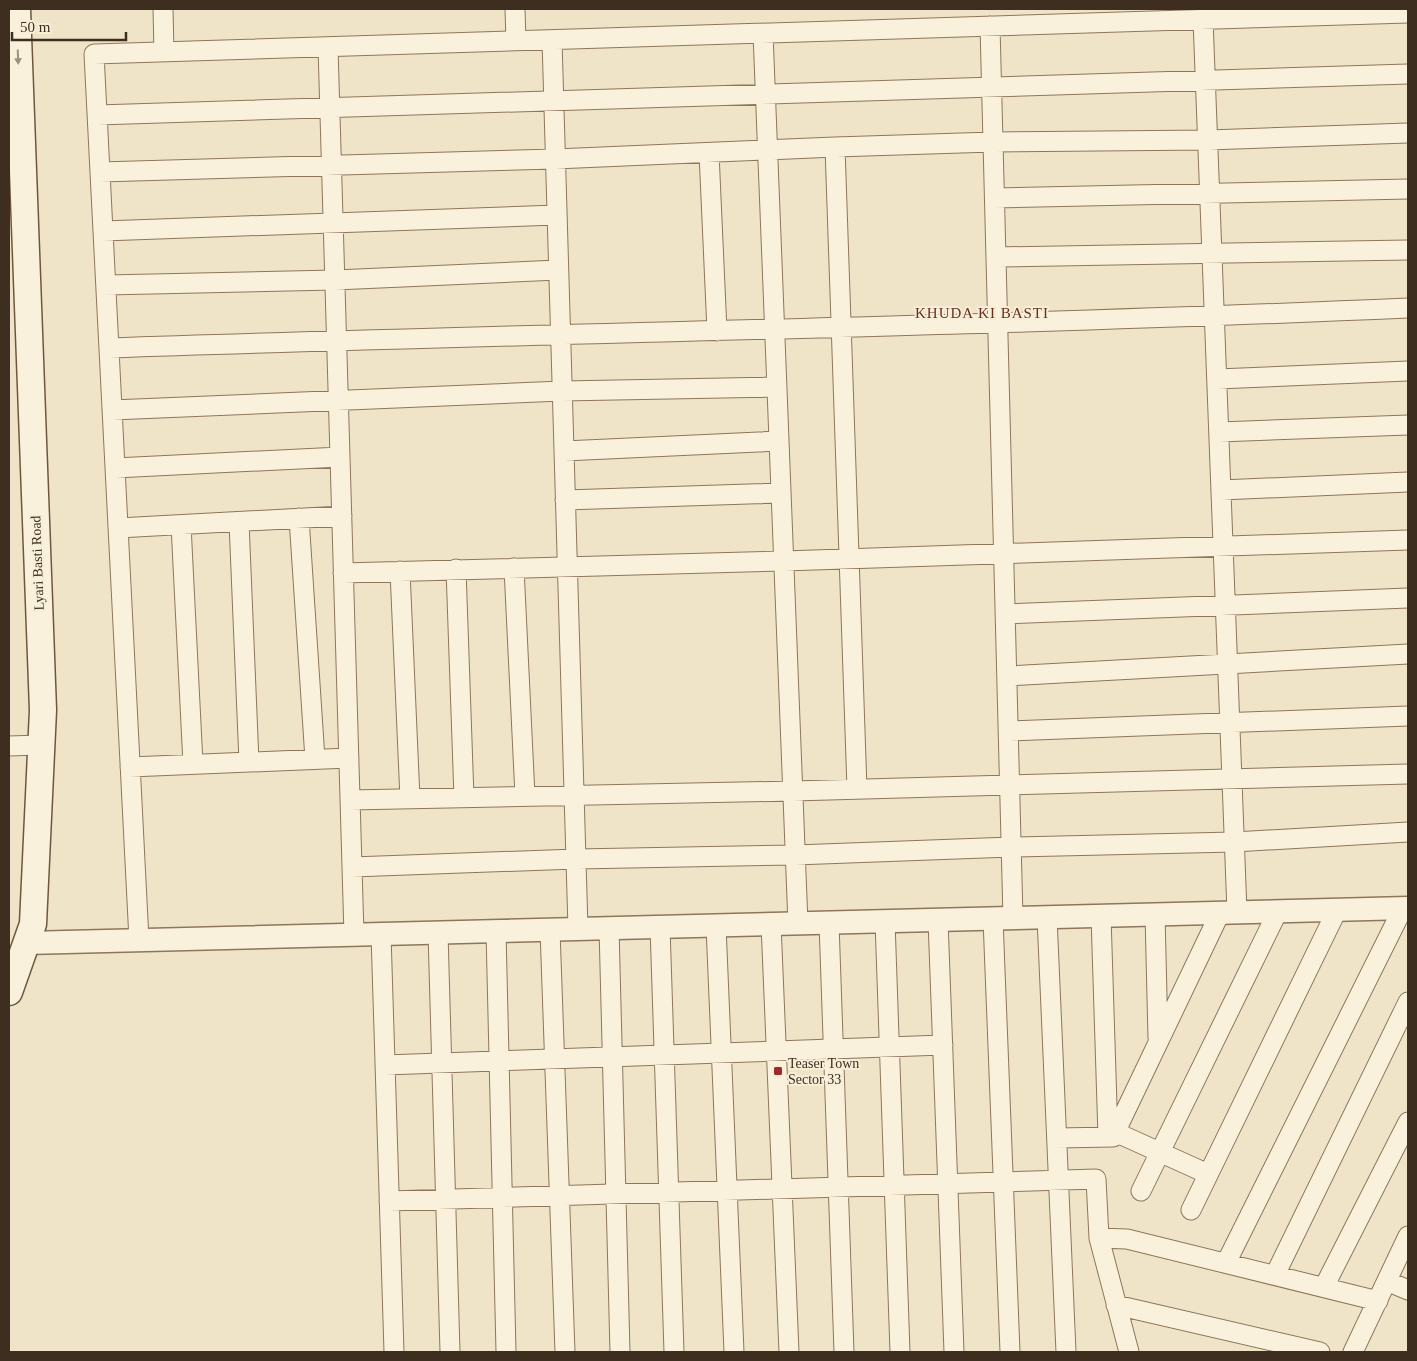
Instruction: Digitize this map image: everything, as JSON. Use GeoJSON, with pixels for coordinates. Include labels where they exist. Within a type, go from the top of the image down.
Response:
{"type":"FeatureCollection","features":[{"type":"Feature","properties":{"kind":"main road","name":"Lyari Basti Road"},"geometry":{"type":"LineString","coordinates":[[9,992],[33,924],[43,710],[17,9]]}},
{"type":"Feature","properties":{"kind":"main road","name":"Lyari Basti Road"},"geometry":{"type":"LineString","coordinates":[[9,97],[21,130]]}},
{"type":"Feature","properties":{"kind":"street"},"geometry":{"type":"LineString","coordinates":[[163,9],[164,52]]}},
{"type":"Feature","properties":{"kind":"street"},"geometry":{"type":"LineString","coordinates":[[515,9],[516,41]]}},
{"type":"Feature","properties":{"kind":"street"},"geometry":{"type":"LineString","coordinates":[[139,940],[94,54],[990,26],[1140,15],[1203,19],[1281,13],[1408,13]]}},
{"type":"Feature","properties":{"kind":"street"},"geometry":{"type":"LineString","coordinates":[[1111,1134],[1228,912],[1234,842],[1203,19]]}},
{"type":"Feature","properties":{"kind":"street"},"geometry":{"type":"LineString","coordinates":[[990,26],[1011,847],[1003,918],[1004,1182],[1010,1352]]}},
{"type":"Feature","properties":{"kind":"street"},"geometry":{"type":"LineString","coordinates":[[763,33],[798,924]]}},
{"type":"Feature","properties":{"kind":"street"},"geometry":{"type":"LineString","coordinates":[[552,40],[578,929]]}},
{"type":"Feature","properties":{"kind":"street"},"geometry":{"type":"LineString","coordinates":[[328,47],[354,935]]}},
{"type":"Feature","properties":{"kind":"street"},"geometry":{"type":"LineString","coordinates":[[97,115],[1408,74]]}},
{"type":"Feature","properties":{"kind":"street"},"geometry":{"type":"LineString","coordinates":[[100,172],[555,159],[993,142],[1208,140],[1408,133]]}},
{"type":"Feature","properties":{"kind":"street"},"geometry":{"type":"LineString","coordinates":[[836,147],[857,790]]}},
{"type":"Feature","properties":{"kind":"street"},"geometry":{"type":"LineString","coordinates":[[709,153],[717,331]]}},
{"type":"Feature","properties":{"kind":"street"},"geometry":{"type":"LineString","coordinates":[[995,198],[1408,189]]}},
{"type":"Feature","properties":{"kind":"street"},"geometry":{"type":"LineString","coordinates":[[103,231],[557,215]]}},
{"type":"Feature","properties":{"kind":"street"},"geometry":{"type":"LineString","coordinates":[[996,258],[1408,250]]}},
{"type":"Feature","properties":{"kind":"street"},"geometry":{"type":"LineString","coordinates":[[106,285],[335,280],[558,270]]}},
{"type":"Feature","properties":{"kind":"street"},"geometry":{"type":"LineString","coordinates":[[109,348],[336,340],[1214,317],[1408,308]]}},
{"type":"Feature","properties":{"kind":"street"},"geometry":{"type":"LineString","coordinates":[[1217,379],[1408,371]]}},
{"type":"Feature","properties":{"kind":"street"},"geometry":{"type":"LineString","coordinates":[[112,410],[562,392],[777,387]]}},
{"type":"Feature","properties":{"kind":"street"},"geometry":{"type":"LineString","coordinates":[[1219,432],[1408,425]]}},
{"type":"Feature","properties":{"kind":"street"},"geometry":{"type":"LineString","coordinates":[[564,451],[779,441]]}},
{"type":"Feature","properties":{"kind":"street"},"geometry":{"type":"LineString","coordinates":[[115,468],[340,457]]}},
{"type":"Feature","properties":{"kind":"street"},"geometry":{"type":"LineString","coordinates":[[1221,490],[1408,482]]}},
{"type":"Feature","properties":{"kind":"street"},"geometry":{"type":"LineString","coordinates":[[565,500],[781,493]]}},
{"type":"Feature","properties":{"kind":"street"},"geometry":{"type":"LineString","coordinates":[[118,528],[342,516]]}},
{"type":"Feature","properties":{"kind":"street"},"geometry":{"type":"LineString","coordinates":[[299,518],[315,759]]}},
{"type":"Feature","properties":{"kind":"street"},"geometry":{"type":"LineString","coordinates":[[240,522],[249,762]]}},
{"type":"Feature","properties":{"kind":"street"},"geometry":{"type":"LineString","coordinates":[[181,525],[193,764]]}},
{"type":"Feature","properties":{"kind":"street"},"geometry":{"type":"LineString","coordinates":[[343,572],[784,561],[1408,540]]}},
{"type":"Feature","properties":{"kind":"street"},"geometry":{"type":"LineString","coordinates":[[514,568],[525,796]]}},
{"type":"Feature","properties":{"kind":"street"},"geometry":{"type":"LineString","coordinates":[[456,569],[464,798]]}},
{"type":"Feature","properties":{"kind":"street"},"geometry":{"type":"LineString","coordinates":[[400,571],[410,799]]}},
{"type":"Feature","properties":{"kind":"street"},"geometry":{"type":"LineString","coordinates":[[1005,614],[1408,598]]}},
{"type":"Feature","properties":{"kind":"street"},"geometry":{"type":"LineString","coordinates":[[1007,676],[1408,654]]}},
{"type":"Feature","properties":{"kind":"street"},"geometry":{"type":"LineString","coordinates":[[1008,731],[1408,716]]}},
{"type":"Feature","properties":{"kind":"street"},"geometry":{"type":"LineString","coordinates":[[9,746],[41,745]]}},
{"type":"Feature","properties":{"kind":"street"},"geometry":{"type":"LineString","coordinates":[[130,767],[349,758]]}},
{"type":"Feature","properties":{"kind":"street"},"geometry":{"type":"LineString","coordinates":[[350,800],[857,790],[1408,774]]}},
{"type":"Feature","properties":{"kind":"street"},"geometry":{"type":"LineString","coordinates":[[352,867],[576,859],[795,855],[1011,847],[1234,842],[1408,832]]}},
{"type":"Feature","properties":{"kind":"street"},"geometry":{"type":"LineString","coordinates":[[26,944],[1405,908],[1226,1263]]}},
{"type":"Feature","properties":{"kind":"street"},"geometry":{"type":"LineString","coordinates":[[1191,1210],[1337,910]]}},
{"type":"Feature","properties":{"kind":"street"},"geometry":{"type":"LineString","coordinates":[[1141,1191],[1278,911]]}},
{"type":"Feature","properties":{"kind":"street"},"geometry":{"type":"LineString","coordinates":[[1154,914],[1158,1042]]}},
{"type":"Feature","properties":{"kind":"street"},"geometry":{"type":"LineString","coordinates":[[1101,916],[1111,1134]]}},
{"type":"Feature","properties":{"kind":"street"},"geometry":{"type":"LineString","coordinates":[[1047,917],[1066,1352]]}},
{"type":"Feature","properties":{"kind":"street"},"geometry":{"type":"LineString","coordinates":[[938,920],[954,1352]]}},
{"type":"Feature","properties":{"kind":"street"},"geometry":{"type":"LineString","coordinates":[[885,921],[900,1352]]}},
{"type":"Feature","properties":{"kind":"street"},"geometry":{"type":"LineString","coordinates":[[829,923],[844,1352]]}},
{"type":"Feature","properties":{"kind":"street"},"geometry":{"type":"LineString","coordinates":[[771,924],[789,1352]]}},
{"type":"Feature","properties":{"kind":"street"},"geometry":{"type":"LineString","coordinates":[[716,926],[734,1352]]}},
{"type":"Feature","properties":{"kind":"street"},"geometry":{"type":"LineString","coordinates":[[660,927],[674,1352]]}},
{"type":"Feature","properties":{"kind":"street"},"geometry":{"type":"LineString","coordinates":[[610,928],[620,1352]]}},
{"type":"Feature","properties":{"kind":"street"},"geometry":{"type":"LineString","coordinates":[[550,930],[565,1352]]}},
{"type":"Feature","properties":{"kind":"street"},"geometry":{"type":"LineString","coordinates":[[496,931],[506,1352]]}},
{"type":"Feature","properties":{"kind":"street"},"geometry":{"type":"LineString","coordinates":[[438,933],[450,1352]]}},
{"type":"Feature","properties":{"kind":"street"},"geometry":{"type":"LineString","coordinates":[[381,934],[394,1352]]}},
{"type":"Feature","properties":{"kind":"street"},"geometry":{"type":"LineString","coordinates":[[1275,1275],[1408,1002]]}},
{"type":"Feature","properties":{"kind":"street"},"geometry":{"type":"LineString","coordinates":[[385,1065],[943,1045]]}},
{"type":"Feature","properties":{"kind":"street"},"geometry":{"type":"LineString","coordinates":[[1324,1287],[1408,1122]]}},
{"type":"Feature","properties":{"kind":"street"},"geometry":{"type":"LineString","coordinates":[[1057,1138],[1111,1134],[1208,1174]]}},
{"type":"Feature","properties":{"kind":"street"},"geometry":{"type":"LineString","coordinates":[[390,1201],[1096,1179],[1099,1238],[1129,1352]]}},
{"type":"Feature","properties":{"kind":"street"},"geometry":{"type":"LineString","coordinates":[[1353,1352],[1408,1236]]}},
{"type":"Feature","properties":{"kind":"street"},"geometry":{"type":"LineString","coordinates":[[1099,1238],[1127,1239],[1378,1300]]}},
{"type":"Feature","properties":{"kind":"street"},"geometry":{"type":"LineString","coordinates":[[1387,1281],[1408,1290]]}},
{"type":"Feature","properties":{"kind":"street"},"geometry":{"type":"LineString","coordinates":[[1116,1305],[1320,1352]]}},
{"type":"Feature","properties":{"kind":"place","name":"Teaser Town Sector 33"},"geometry":{"type":"Point","coordinates":[778,1071]}},
{"type":"Feature","properties":{"kind":"district","name":"KHUDA KI BASTI"},"geometry":{"type":"Point","coordinates":[982,313]}}]}
